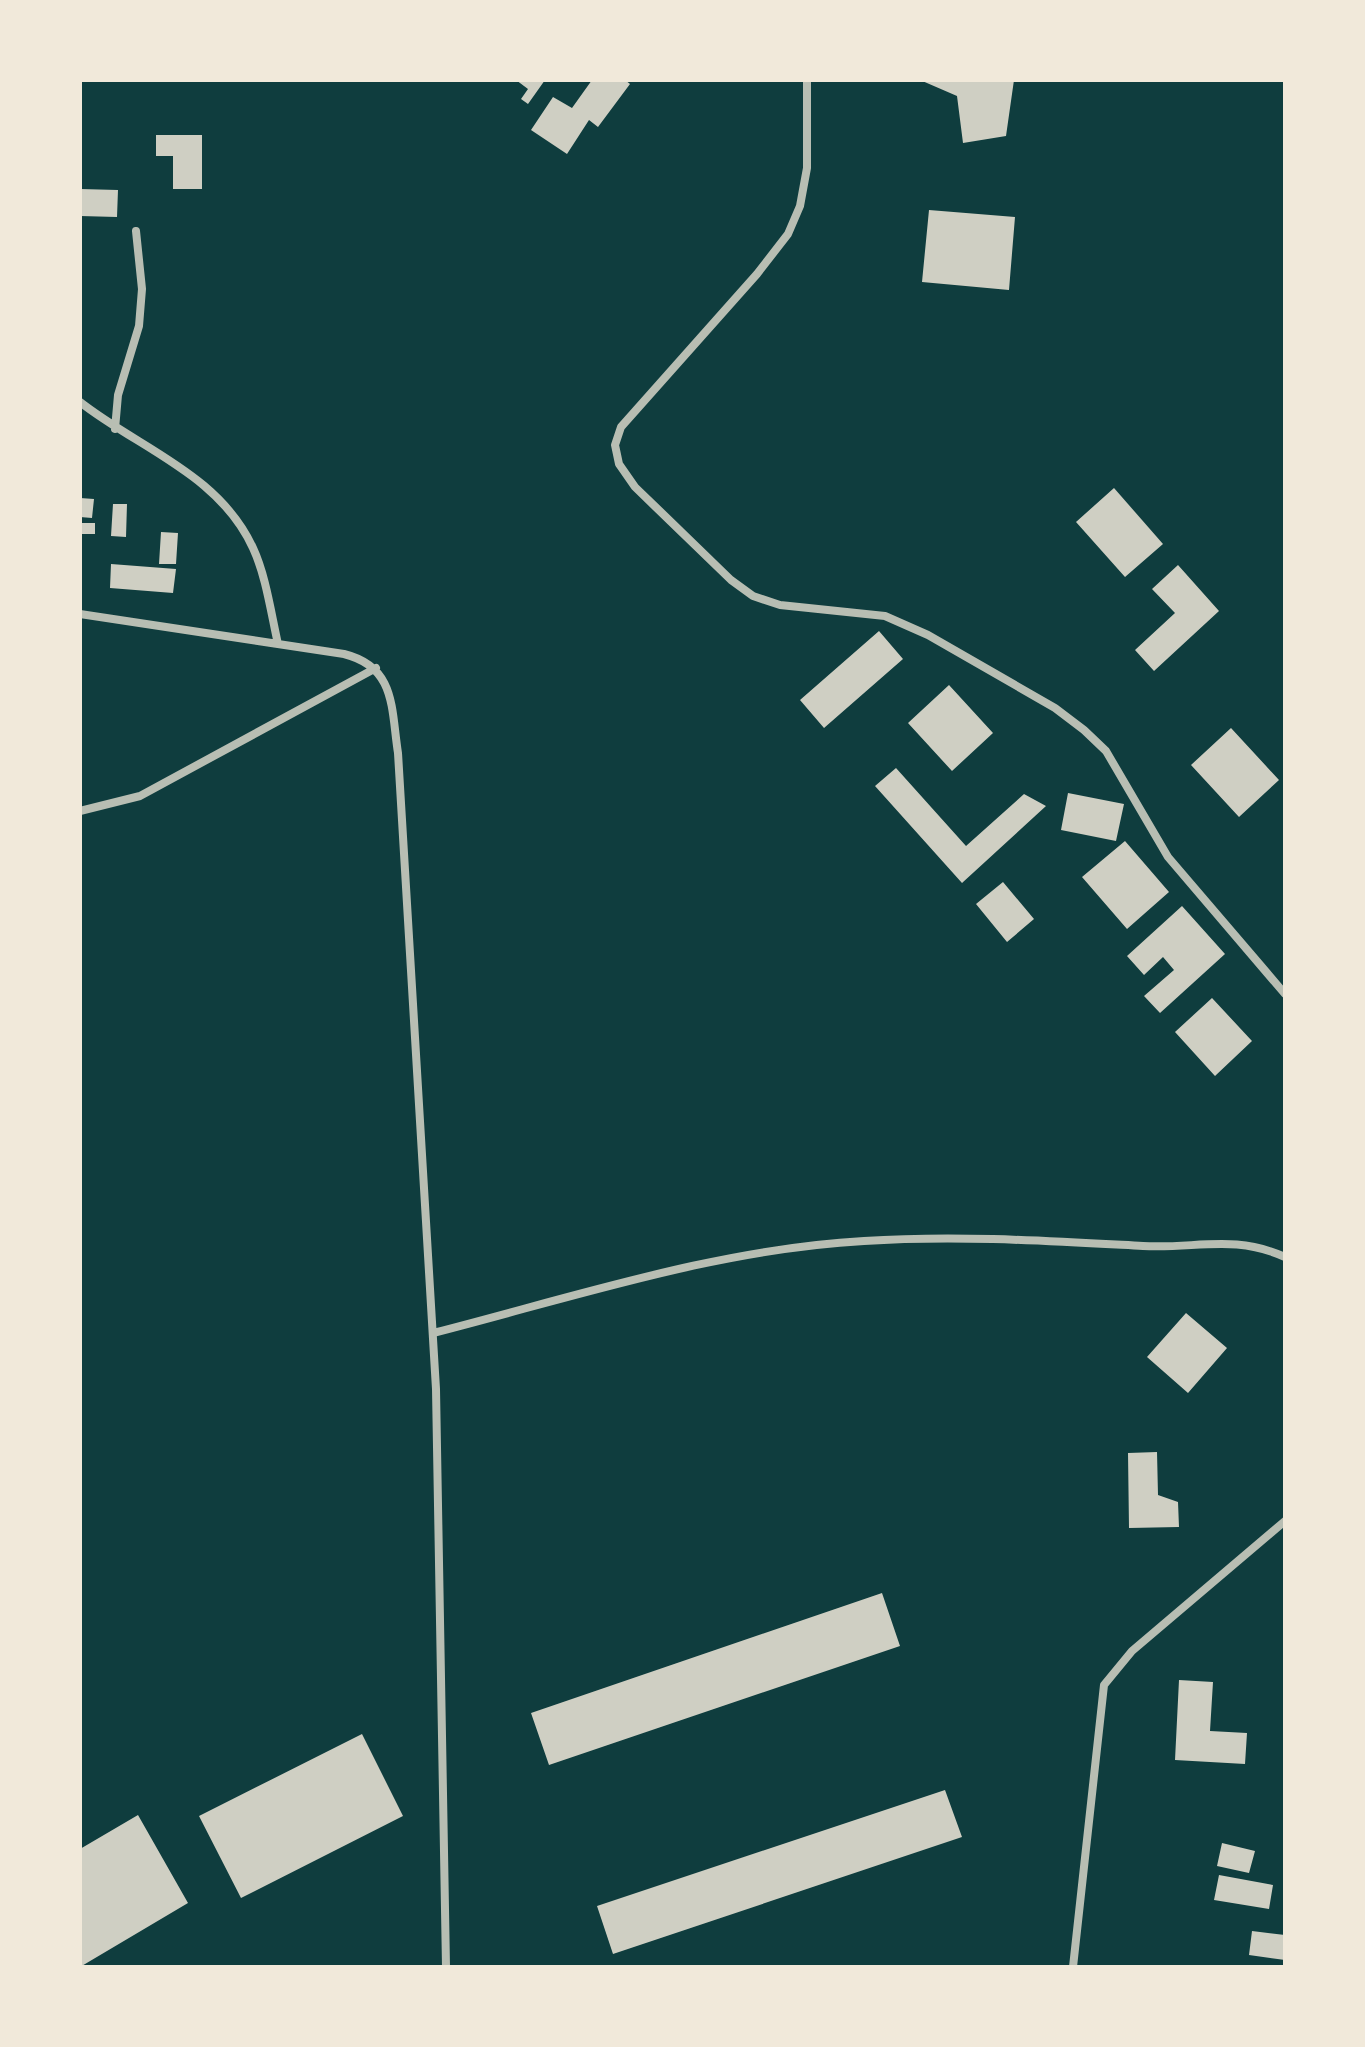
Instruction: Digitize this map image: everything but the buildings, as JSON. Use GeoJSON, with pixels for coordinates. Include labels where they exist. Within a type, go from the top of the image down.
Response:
{"type":"FeatureCollection","features":[{"type":"Feature","properties":{"kind":"street"},"geometry":{"type":"LineString","coordinates":[[807,80],[807,168],[800,206],[788,234],[757,274],[621,427],[615,445],[619,464],[635,487],[731,580],[753,596],[780,605],[885,616],[928,635],[1055,708],[1084,730],[1106,751],[1168,857],[1285,994]]}},
{"type":"Feature","properties":{"kind":"street"},"geometry":{"type":"LineString","coordinates":[[115,429],[118,395],[139,326],[142,289],[136,231]]}},
{"type":"Feature","properties":{"kind":"street"},"geometry":{"type":"LineString","coordinates":[[80,402],[115,429],[175,462],[216,495],[240,523],[255,551],[278,644]]}},
{"type":"Feature","properties":{"kind":"street"},"geometry":{"type":"LineString","coordinates":[[80,614],[362,658],[384,677],[390,696],[398,753],[433,1333],[446,1967]]}},
{"type":"Feature","properties":{"kind":"street"},"geometry":{"type":"LineString","coordinates":[[80,811],[140,796],[376,668]]}},
{"type":"Feature","properties":{"kind":"street"},"geometry":{"type":"LineString","coordinates":[[433,1333],[749,1255],[864,1241],[1021,1240],[1163,1247],[1257,1244],[1285,1257]]}},
{"type":"Feature","properties":{"kind":"street"},"geometry":{"type":"LineString","coordinates":[[1073,1967],[1104,1685],[1132,1651],[1285,1521]]}}]}
